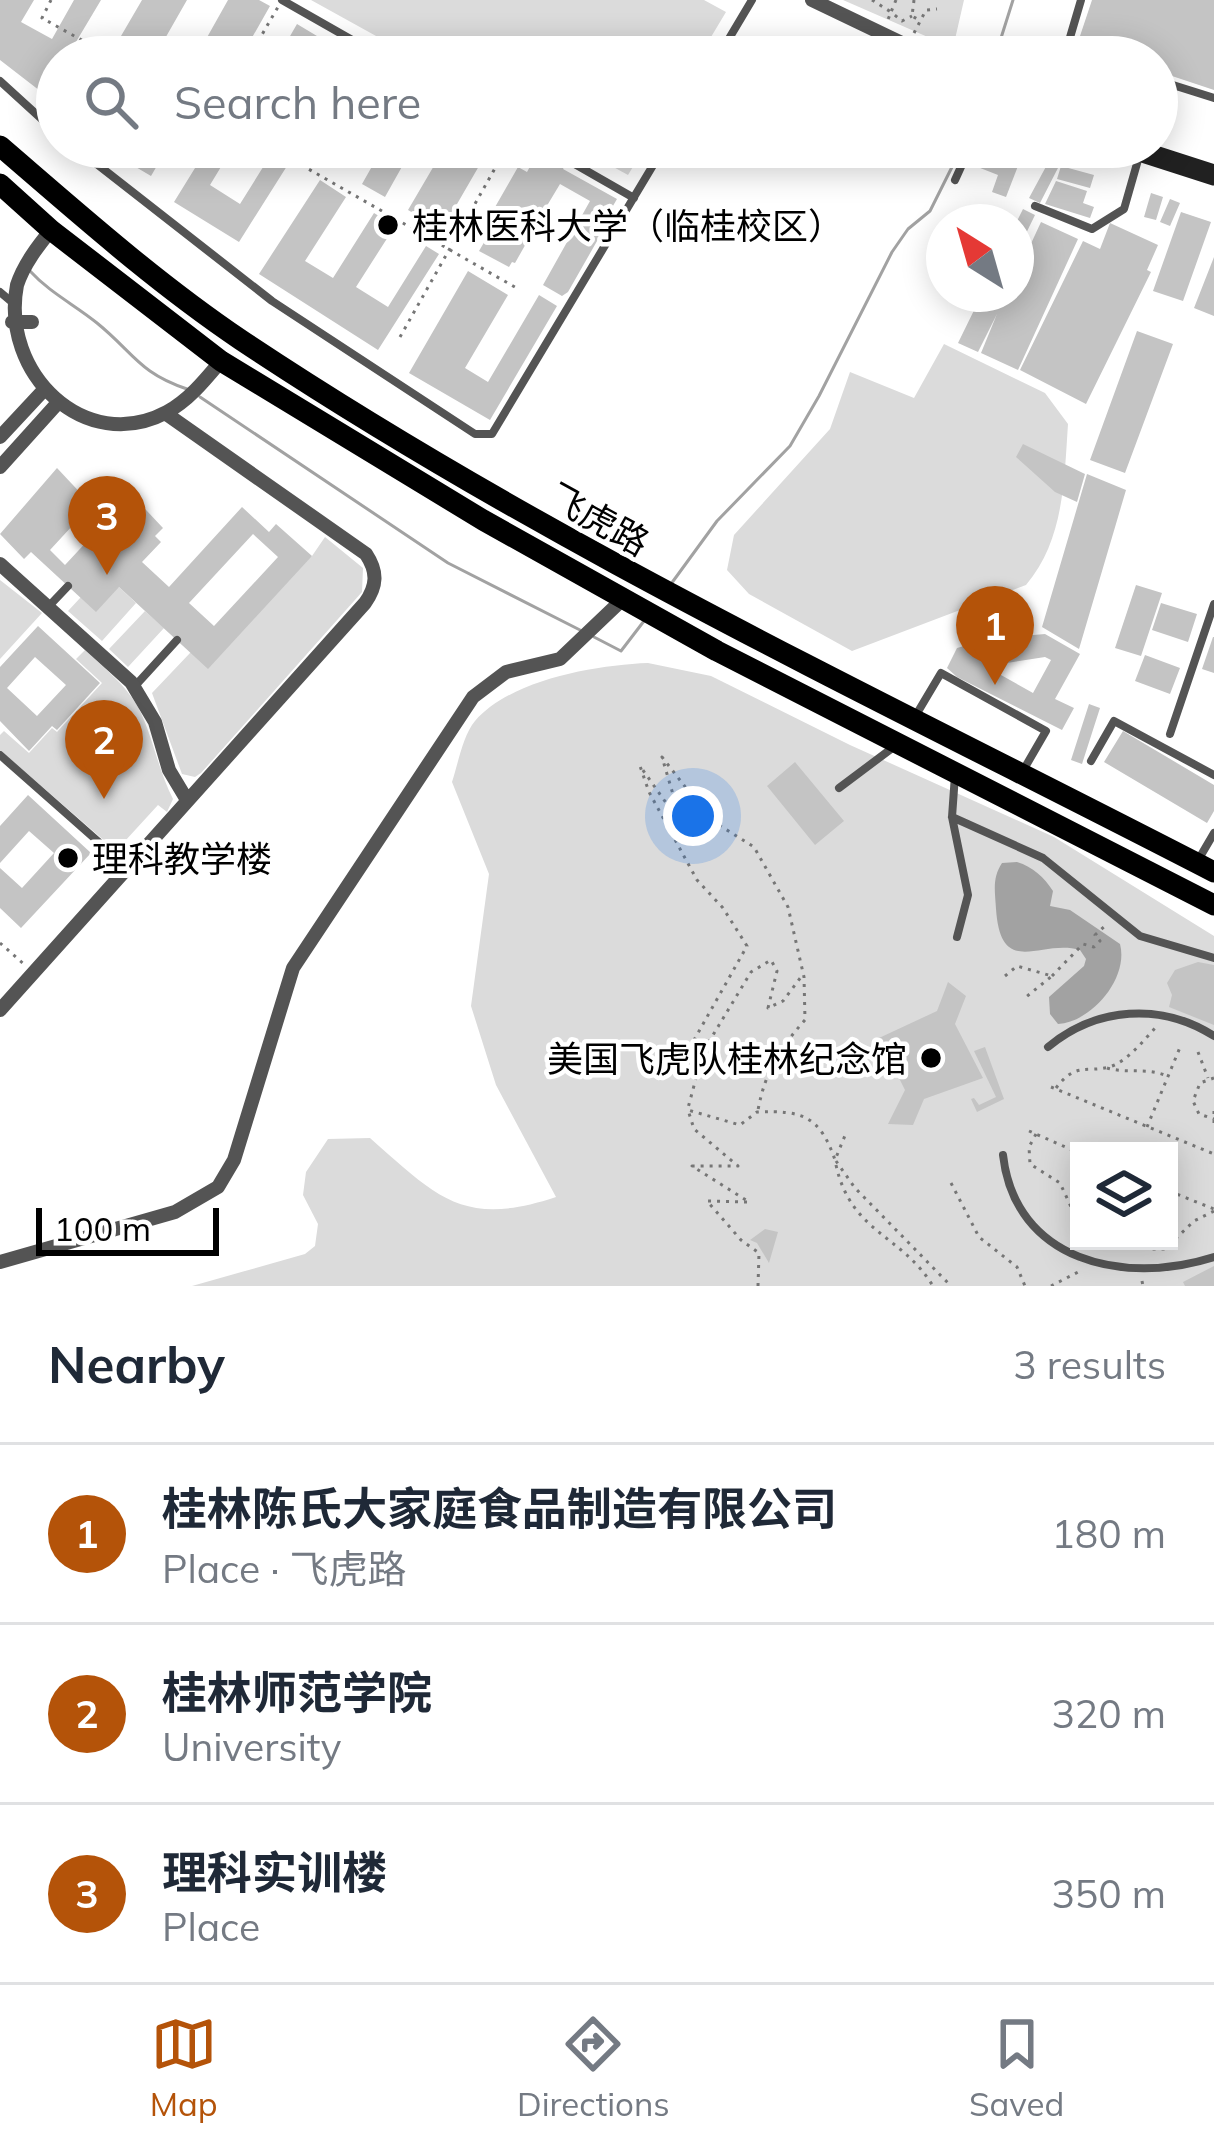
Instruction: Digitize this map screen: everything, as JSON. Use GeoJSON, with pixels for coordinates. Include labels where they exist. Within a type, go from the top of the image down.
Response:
{"type":"FeatureCollection","features":[{"type":"Feature","properties":{"kind":"main road","name":"飞虎路"},"geometry":{"type":"LineString","coordinates":[[0,146],[150,273],[239,338],[497,501],[912,721],[1205,868]]}},
{"type":"Feature","properties":{"kind":"main road","name":"飞虎路"},"geometry":{"type":"LineString","coordinates":[[0,184],[51,230],[220,361],[483,520],[897,745],[1214,905]]}},
{"type":"Feature","properties":{"kind":"street"},"geometry":{"type":"LineString","coordinates":[[812,0],[888,36]]}},
{"type":"Feature","properties":{"kind":"street"},"geometry":{"type":"LineString","coordinates":[[1178,163],[1214,175]]}},
{"type":"Feature","properties":{"kind":"street"},"geometry":{"type":"LineString","coordinates":[[51,230],[26,266],[13,303],[12,322],[22,361],[40,393],[56,406],[93,422],[134,422],[165,413],[187,398],[220,361]]}},
{"type":"Feature","properties":{"kind":"street"},"geometry":{"type":"LineString","coordinates":[[12,322],[32,322]]}},
{"type":"Feature","properties":{"kind":"street"},"geometry":{"type":"LineString","coordinates":[[0,437],[40,393]]}},
{"type":"Feature","properties":{"kind":"street"},"geometry":{"type":"LineString","coordinates":[[132,404],[134,422]]}},
{"type":"Feature","properties":{"kind":"street"},"geometry":{"type":"LineString","coordinates":[[0,467],[56,406]]}},
{"type":"Feature","properties":{"kind":"street"},"geometry":{"type":"LineString","coordinates":[[0,1010],[365,602],[376,578],[366,554],[165,413]]}},
{"type":"Feature","properties":{"kind":"street"},"geometry":{"type":"LineString","coordinates":[[0,564],[134,687],[155,722],[169,770],[188,800]]}},
{"type":"Feature","properties":{"kind":"street"},"geometry":{"type":"LineString","coordinates":[[0,1262],[175,1212],[218,1187],[234,1160],[293,968],[473,697],[506,672],[560,659],[623,598]]}},
{"type":"Feature","properties":{"kind":"lane"},"geometry":{"type":"LineString","coordinates":[[282,0],[345,36]]}},
{"type":"Feature","properties":{"kind":"lane"},"geometry":{"type":"LineString","coordinates":[[731,36],[752,0]]}},
{"type":"Feature","properties":{"kind":"lane"},"geometry":{"type":"LineString","coordinates":[[1070,36],[1081,0]]}},
{"type":"Feature","properties":{"kind":"lane"},"geometry":{"type":"LineString","coordinates":[[0,80],[36,113]]}},
{"type":"Feature","properties":{"kind":"lane"},"geometry":{"type":"LineString","coordinates":[[1178,87],[1214,98]]}},
{"type":"Feature","properties":{"kind":"lane"},"geometry":{"type":"LineString","coordinates":[[102,168],[272,301],[475,434],[492,434],[651,168]]}},
{"type":"Feature","properties":{"kind":"lane"},"geometry":{"type":"LineString","coordinates":[[582,168],[634,197]]}},
{"type":"Feature","properties":{"kind":"lane"},"geometry":{"type":"LineString","coordinates":[[956,180],[961,168]]}},
{"type":"Feature","properties":{"kind":"lane"},"geometry":{"type":"LineString","coordinates":[[1035,206],[1092,229],[1124,209],[1131,168]]}},
{"type":"Feature","properties":{"kind":"lane"},"geometry":{"type":"LineString","coordinates":[[0,292],[13,303]]}},
{"type":"Feature","properties":{"kind":"lane"},"geometry":{"type":"LineString","coordinates":[[48,607],[68,586]]}},
{"type":"Feature","properties":{"kind":"lane"},"geometry":{"type":"LineString","coordinates":[[1170,734],[1214,604]]}},
{"type":"Feature","properties":{"kind":"lane"},"geometry":{"type":"LineString","coordinates":[[134,687],[176,640]]}},
{"type":"Feature","properties":{"kind":"lane"},"geometry":{"type":"LineString","coordinates":[[912,721],[941,673],[1046,731],[1020,775]]}},
{"type":"Feature","properties":{"kind":"lane"},"geometry":{"type":"LineString","coordinates":[[1091,760],[1114,721],[1214,775]]}},
{"type":"Feature","properties":{"kind":"lane"},"geometry":{"type":"LineString","coordinates":[[839,788],[897,745]]}},
{"type":"Feature","properties":{"kind":"lane"},"geometry":{"type":"LineString","coordinates":[[0,755],[128,868]]}},
{"type":"Feature","properties":{"kind":"lane"},"geometry":{"type":"LineString","coordinates":[[955,775],[952,817],[968,895],[957,937]]}},
{"type":"Feature","properties":{"kind":"lane"},"geometry":{"type":"LineString","coordinates":[[952,817],[1043,858],[1140,936],[1214,958]]}},
{"type":"Feature","properties":{"kind":"lane"},"geometry":{"type":"LineString","coordinates":[[1205,868],[1214,833]]}},
{"type":"Feature","properties":{"kind":"lane"},"geometry":{"type":"LineString","coordinates":[[1048,1048],[1081,1026],[1127,1013],[1176,1018],[1214,1036]]}},
{"type":"Feature","properties":{"kind":"lane"},"geometry":{"type":"LineString","coordinates":[[1003,1156],[1010,1190],[1033,1232],[1056,1255],[1082,1270]]}},
{"type":"Feature","properties":{"kind":"lane"},"geometry":{"type":"LineString","coordinates":[[1142,1284],[1180,1275],[1214,1257]]}},
{"type":"Feature","properties":{"kind":"path"},"geometry":{"type":"LineString","coordinates":[[51,0],[42,18],[74,36]]}},
{"type":"Feature","properties":{"kind":"path"},"geometry":{"type":"LineString","coordinates":[[261,36],[282,0]]}},
{"type":"Feature","properties":{"kind":"path"},"geometry":{"type":"LineString","coordinates":[[872,0],[902,21],[912,16]]}},
{"type":"Feature","properties":{"kind":"path"},"geometry":{"type":"LineString","coordinates":[[882,33],[896,0]]}},
{"type":"Feature","properties":{"kind":"path"},"geometry":{"type":"LineString","coordinates":[[912,16],[914,0]]}},
{"type":"Feature","properties":{"kind":"path"},"geometry":{"type":"LineString","coordinates":[[913,36],[926,10],[937,9]]}},
{"type":"Feature","properties":{"kind":"path"},"geometry":{"type":"LineString","coordinates":[[912,16],[921,20]]}},
{"type":"Feature","properties":{"kind":"path"},"geometry":{"type":"LineString","coordinates":[[306,168],[520,290]]}},
{"type":"Feature","properties":{"kind":"path"},"geometry":{"type":"LineString","coordinates":[[400,337],[495,168]]}},
{"type":"Feature","properties":{"kind":"path"},"geometry":{"type":"LineString","coordinates":[[703,1052],[676,1072],[748,946],[697,880],[649,791],[640,766],[681,824],[662,757],[711,820],[754,847],[788,907],[804,974],[805,1020],[778,1051],[762,1086],[757,1112]]}},
{"type":"Feature","properties":{"kind":"path"},"geometry":{"type":"LineString","coordinates":[[1025,997],[1061,971],[1082,944],[1094,947],[1100,941],[1095,935],[1114,917]]}},
{"type":"Feature","properties":{"kind":"path"},"geometry":{"type":"LineString","coordinates":[[0,943],[33,973]]}},
{"type":"Feature","properties":{"kind":"path"},"geometry":{"type":"LineString","coordinates":[[760,1285],[759,1253],[707,1201],[749,1202],[692,1166],[738,1166],[694,1129],[688,1110],[703,1052],[752,972],[771,961],[777,971],[768,1009],[783,1001],[804,974]]}},
{"type":"Feature","properties":{"kind":"path"},"geometry":{"type":"LineString","coordinates":[[1005,976],[1017,966],[1052,976]]}},
{"type":"Feature","properties":{"kind":"path"},"geometry":{"type":"LineString","coordinates":[[1105,1068],[1124,1058],[1156,1028]]}},
{"type":"Feature","properties":{"kind":"path"},"geometry":{"type":"LineString","coordinates":[[1147,1126],[1180,1046]]}},
{"type":"Feature","properties":{"kind":"path"},"geometry":{"type":"LineString","coordinates":[[1198,1052],[1211,1078],[1196,1088],[1192,1102],[1199,1114],[1213,1120],[1214,1112]]}},
{"type":"Feature","properties":{"kind":"path"},"geometry":{"type":"LineString","coordinates":[[1168,1076],[1152,1070],[1076,1070],[1053,1088],[1214,1154]]}},
{"type":"Feature","properties":{"kind":"path"},"geometry":{"type":"LineString","coordinates":[[688,1110],[740,1125],[757,1112],[799,1114],[825,1132],[842,1192],[863,1221],[904,1252],[933,1286]]}},
{"type":"Feature","properties":{"kind":"path"},"geometry":{"type":"LineString","coordinates":[[1029,1131],[1070,1149]]}},
{"type":"Feature","properties":{"kind":"path"},"geometry":{"type":"LineString","coordinates":[[835,1160],[846,1133]]}},
{"type":"Feature","properties":{"kind":"path"},"geometry":{"type":"LineString","coordinates":[[1036,1134],[1029,1147],[1030,1165],[1060,1183],[1070,1205]]}},
{"type":"Feature","properties":{"kind":"path"},"geometry":{"type":"LineString","coordinates":[[835,1160],[855,1188],[951,1286]]}},
{"type":"Feature","properties":{"kind":"path"},"geometry":{"type":"LineString","coordinates":[[951,1183],[979,1237],[1017,1267],[1025,1286]]}},
{"type":"Feature","properties":{"kind":"path"},"geometry":{"type":"LineString","coordinates":[[1178,1195],[1214,1210]]}},
{"type":"Feature","properties":{"kind":"path"},"geometry":{"type":"LineString","coordinates":[[1178,1236],[1214,1210]]}},
{"type":"Feature","properties":{"kind":"path"},"geometry":{"type":"LineString","coordinates":[[1051,1286],[1082,1270]]}},
{"type":"Feature","properties":{"kind":"shaded area"},"geometry":{"type":"Polygon","coordinates":[[[311,0],[704,0],[726,12],[712,36],[376,36],[311,0]]]}},
{"type":"Feature","properties":{"kind":"shaded area"},"geometry":{"type":"Polygon","coordinates":[[[843,0],[964,0],[956,36],[926,36],[843,0]]]}},
{"type":"Feature","properties":{"kind":"shaded area"},"geometry":{"type":"Polygon","coordinates":[[[944,344],[1045,393],[1068,424],[1055,530],[1026,585],[852,651],[749,594],[727,570],[734,535],[830,429],[850,372],[914,398],[944,344]]]}},
{"type":"Feature","properties":{"kind":"shaded area"},"geometry":{"type":"Polygon","coordinates":[[[325,537],[363,568],[362,592],[201,773],[195,777],[182,774],[152,693],[190,653],[312,556],[325,537]]]}},
{"type":"Feature","properties":{"kind":"shaded area"},"geometry":{"type":"Polygon","coordinates":[[[0,580],[42,613],[0,659],[0,580]]]}},
{"type":"Feature","properties":{"kind":"shaded area"},"geometry":{"type":"Polygon","coordinates":[[[119,587],[136,603],[102,641],[68,611],[81,597],[119,587]]]}},
{"type":"Feature","properties":{"kind":"shaded area"},"geometry":{"type":"Polygon","coordinates":[[[145,611],[164,628],[128,667],[109,649],[145,611]]]}},
{"type":"Feature","properties":{"kind":"shaded area"},"geometry":{"type":"Polygon","coordinates":[[[85,650],[138,707],[173,799],[167,812],[158,805],[125,841],[131,848],[123,857],[0,750],[4,731],[29,753],[52,728],[57,732],[102,683],[76,659],[85,650]]]}},
{"type":"Feature","properties":{"kind":"shaded area"},"geometry":{"type":"Polygon","coordinates":[[[648,663],[711,676],[1054,837],[1214,936],[1214,1286],[192,1286],[305,1254],[315,1246],[318,1224],[303,1195],[306,1172],[328,1139],[370,1138],[434,1191],[474,1208],[524,1206],[556,1197],[496,1085],[471,1006],[489,874],[452,782],[467,734],[490,707],[531,685],[579,671],[648,663]]]}},
{"type":"Feature","properties":{"kind":"shaded area"},"geometry":{"type":"Polygon","coordinates":[[[1017,862],[1050,886],[1050,906],[1070,910],[1120,944],[1119,971],[1113,984],[1095,1007],[1071,1021],[1058,1024],[1050,1014],[1049,997],[1084,966],[1086,959],[1080,950],[1014,950],[999,931],[997,874],[1002,863],[1017,862]]]}},
{"type":"Feature","properties":{"kind":"building"},"geometry":{"type":"Polygon","coordinates":[[[0,0],[34,0],[21,22],[47,36],[36,36],[36,88],[0,60],[0,0]]]}},
{"type":"Feature","properties":{"kind":"building"},"geometry":{"type":"Polygon","coordinates":[[[74,0],[101,0],[80,36],[54,36],[74,0]]]}},
{"type":"Feature","properties":{"kind":"building"},"geometry":{"type":"Polygon","coordinates":[[[142,0],[187,0],[166,36],[121,36],[142,0]]]}},
{"type":"Feature","properties":{"kind":"building"},"geometry":{"type":"Polygon","coordinates":[[[228,0],[259,0],[270,6],[253,36],[208,36],[228,0]]]}},
{"type":"Feature","properties":{"kind":"building"},"geometry":{"type":"Polygon","coordinates":[[[1092,0],[1214,0],[1214,90],[1178,78],[1178,36],[1080,36],[1092,0]]]}},
{"type":"Feature","properties":{"kind":"building"},"geometry":{"type":"Polygon","coordinates":[[[297,24],[317,36],[290,36],[297,24]]]}},
{"type":"Feature","properties":{"kind":"building"},"geometry":{"type":"Polygon","coordinates":[[[195,168],[220,168],[210,185],[240,204],[262,168],[286,168],[239,242],[174,202],[195,168]]]}},
{"type":"Feature","properties":{"kind":"building"},"geometry":{"type":"Polygon","coordinates":[[[371,168],[401,168],[385,197],[362,184],[371,168]]]}},
{"type":"Feature","properties":{"kind":"building"},"geometry":{"type":"Polygon","coordinates":[[[433,168],[478,168],[442,230],[408,210],[433,168]]]}},
{"type":"Feature","properties":{"kind":"building"},"geometry":{"type":"Polygon","coordinates":[[[517,168],[527,172],[529,168],[564,168],[617,199],[562,296],[543,285],[590,201],[560,184],[542,214],[537,212],[531,223],[536,226],[515,263],[509,267],[479,251],[486,239],[479,235],[517,168]]]}},
{"type":"Feature","properties":{"kind":"building"},"geometry":{"type":"Polygon","coordinates":[[[980,168],[1017,168],[1006,197],[992,192],[998,175],[980,168]]]}},
{"type":"Feature","properties":{"kind":"building"},"geometry":{"type":"Polygon","coordinates":[[[1045,168],[1058,168],[1040,203],[1029,198],[1045,168]]]}},
{"type":"Feature","properties":{"kind":"building"},"geometry":{"type":"Polygon","coordinates":[[[1060,168],[1094,175],[1090,188],[1057,179],[1060,168]]]}},
{"type":"Feature","properties":{"kind":"building"},"geometry":{"type":"Polygon","coordinates":[[[320,180],[346,197],[305,261],[333,278],[374,213],[395,226],[356,287],[388,307],[426,246],[439,254],[378,350],[259,274],[320,180]]]}},
{"type":"Feature","properties":{"kind":"building"},"geometry":{"type":"Polygon","coordinates":[[[1056,181],[1087,191],[1083,203],[1094,207],[1090,218],[1045,204],[1056,181]]]}},
{"type":"Feature","properties":{"kind":"building"},"geometry":{"type":"Polygon","coordinates":[[[1151,193],[1163,197],[1156,220],[1144,217],[1151,193]]]}},
{"type":"Feature","properties":{"kind":"building"},"geometry":{"type":"Polygon","coordinates":[[[1170,199],[1180,203],[1170,226],[1160,222],[1170,199]]]}},
{"type":"Feature","properties":{"kind":"building"},"geometry":{"type":"Polygon","coordinates":[[[1181,212],[1211,222],[1183,301],[1153,291],[1181,212]]]}},
{"type":"Feature","properties":{"kind":"building"},"geometry":{"type":"Polygon","coordinates":[[[1041,222],[1078,239],[1018,370],[981,353],[997,314],[978,352],[958,343],[973,312],[1034,312],[1034,237],[1041,222]]]}},
{"type":"Feature","properties":{"kind":"building"},"geometry":{"type":"Polygon","coordinates":[[[1110,223],[1158,245],[1147,270],[1151,272],[1086,404],[1020,370],[1083,241],[1100,249],[1110,223]]]}},
{"type":"Feature","properties":{"kind":"building"},"geometry":{"type":"Polygon","coordinates":[[[1214,257],[1214,316],[1194,308],[1214,257]]]}},
{"type":"Feature","properties":{"kind":"building"},"geometry":{"type":"Polygon","coordinates":[[[468,271],[508,295],[465,368],[488,382],[539,295],[557,306],[490,420],[409,373],[468,271]]]}},
{"type":"Feature","properties":{"kind":"building"},"geometry":{"type":"Polygon","coordinates":[[[1137,331],[1173,344],[1125,473],[1090,460],[1137,331]]]}},
{"type":"Feature","properties":{"kind":"building"},"geometry":{"type":"Polygon","coordinates":[[[1023,444],[1085,474],[1077,502],[1055,492],[1016,457],[1023,444]]]}},
{"type":"Feature","properties":{"kind":"building"},"geometry":{"type":"Polygon","coordinates":[[[57,468],[87,500],[81,508],[85,512],[50,550],[65,565],[131,494],[163,528],[155,536],[161,542],[142,562],[169,587],[242,507],[269,532],[276,524],[312,556],[208,669],[119,587],[96,612],[31,552],[24,559],[0,534],[57,468]],[[253,534],[189,603],[214,626],[278,557],[253,534]]]}},
{"type":"Feature","properties":{"kind":"building"},"geometry":{"type":"Polygon","coordinates":[[[1087,474],[1126,490],[1079,649],[1042,627],[1087,474]]]}},
{"type":"Feature","properties":{"kind":"building"},"geometry":{"type":"Polygon","coordinates":[[[1136,585],[1162,593],[1141,656],[1115,648],[1136,585]]]}},
{"type":"Feature","properties":{"kind":"building"},"geometry":{"type":"Polygon","coordinates":[[[1161,603],[1197,614],[1188,642],[1152,630],[1161,603]]]}},
{"type":"Feature","properties":{"kind":"building"},"geometry":{"type":"Polygon","coordinates":[[[38,626],[100,683],[57,730],[52,726],[29,751],[0,721],[0,667],[38,626]],[[35,657],[7,688],[37,716],[66,685],[35,657]]]}},
{"type":"Feature","properties":{"kind":"building"},"geometry":{"type":"Polygon","coordinates":[[[1045,634],[1080,654],[1055,699],[1074,708],[1062,730],[947,668],[957,648],[989,639],[1045,634]],[[1051,660],[994,665],[992,670],[1033,693],[1051,660]]]}},
{"type":"Feature","properties":{"kind":"building"},"geometry":{"type":"Polygon","coordinates":[[[1214,637],[1214,673],[1202,669],[1214,637]]]}},
{"type":"Feature","properties":{"kind":"building"},"geometry":{"type":"Polygon","coordinates":[[[1145,655],[1180,668],[1170,694],[1135,681],[1145,655]]]}},
{"type":"Feature","properties":{"kind":"building"},"geometry":{"type":"Polygon","coordinates":[[[1089,704],[1100,708],[1082,764],[1071,760],[1089,704]]]}},
{"type":"Feature","properties":{"kind":"building"},"geometry":{"type":"Polygon","coordinates":[[[1123,731],[1214,785],[1214,811],[1207,823],[1104,762],[1123,731]]]}},
{"type":"Feature","properties":{"kind":"building"},"geometry":{"type":"Polygon","coordinates":[[[795,762],[844,821],[815,845],[767,786],[795,762]]]}},
{"type":"Feature","properties":{"kind":"building","name":"理科教学楼"},"geometry":{"type":"Polygon","coordinates":[[[28,795],[91,853],[21,928],[0,908],[0,868],[22,888],[54,853],[29,831],[0,863],[0,826],[28,795]]]}},
{"type":"Feature","properties":{"kind":"building"},"geometry":{"type":"Polygon","coordinates":[[[1198,962],[1214,965],[1214,1025],[1169,1007],[1172,995],[1167,983],[1175,970],[1198,962]]]}},
{"type":"Feature","properties":{"kind":"building","name":"美国飞虎队桂林纪念馆"},"geometry":{"type":"Polygon","coordinates":[[[948,982],[966,996],[955,1024],[983,1078],[924,1099],[913,1125],[888,1124],[905,1090],[879,1038],[937,1011],[948,982]]]}},
{"type":"Feature","properties":{"kind":"building"},"geometry":{"type":"Polygon","coordinates":[[[985,1047],[1004,1099],[977,1112],[971,1099],[979,1105],[996,1097],[974,1051],[985,1047]]]}},
{"type":"Feature","properties":{"kind":"building"},"geometry":{"type":"Polygon","coordinates":[[[765,1229],[778,1232],[769,1263],[750,1240],[765,1229]]]}},
{"type":"Feature","properties":{"kind":"building"},"geometry":{"type":"Polygon","coordinates":[[[1214,1266],[1214,1286],[1185,1286],[1183,1282],[1214,1266]]]}},
{"type":"Feature","properties":{"kind":"waterway"},"geometry":{"type":"LineString","coordinates":[[1002,36],[1013,0]]}},
{"type":"Feature","properties":{"kind":"waterway"},"geometry":{"type":"LineString","coordinates":[[671,584],[717,521],[790,446],[892,252],[908,229],[930,211],[952,168]]}},
{"type":"Feature","properties":{"kind":"waterway"},"geometry":{"type":"LineString","coordinates":[[30,271],[147,369],[187,389]]}},
{"type":"Feature","properties":{"kind":"waterway"},"geometry":{"type":"LineString","coordinates":[[200,397],[448,563],[580,630]]}},
{"type":"Feature","properties":{"kind":"waterway"},"geometry":{"type":"LineString","coordinates":[[594,637],[621,651],[644,621]]}},
{"type":"Feature","properties":{"kind":"place","name":"桂林医科大学（临桂校区）"},"geometry":{"type":"Point","coordinates":[388,225]}},
{"type":"Feature","properties":{"kind":"place","name":"理科实训楼"},"geometry":{"type":"Point","coordinates":[107,575]}},
{"type":"Feature","properties":{"kind":"place","name":"桂林陈氏大家庭食品制造有限公司"},"geometry":{"type":"Point","coordinates":[995,685]}},
{"type":"Feature","properties":{"kind":"place","name":"桂林师范学院"},"geometry":{"type":"Point","coordinates":[104,799]}},
{"type":"Feature","properties":{"kind":"place","name":"理科教学楼"},"geometry":{"type":"Point","coordinates":[68,858]}},
{"type":"Feature","properties":{"kind":"place","name":"美国飞虎队桂林纪念馆"},"geometry":{"type":"Point","coordinates":[931,1058]}}]}
